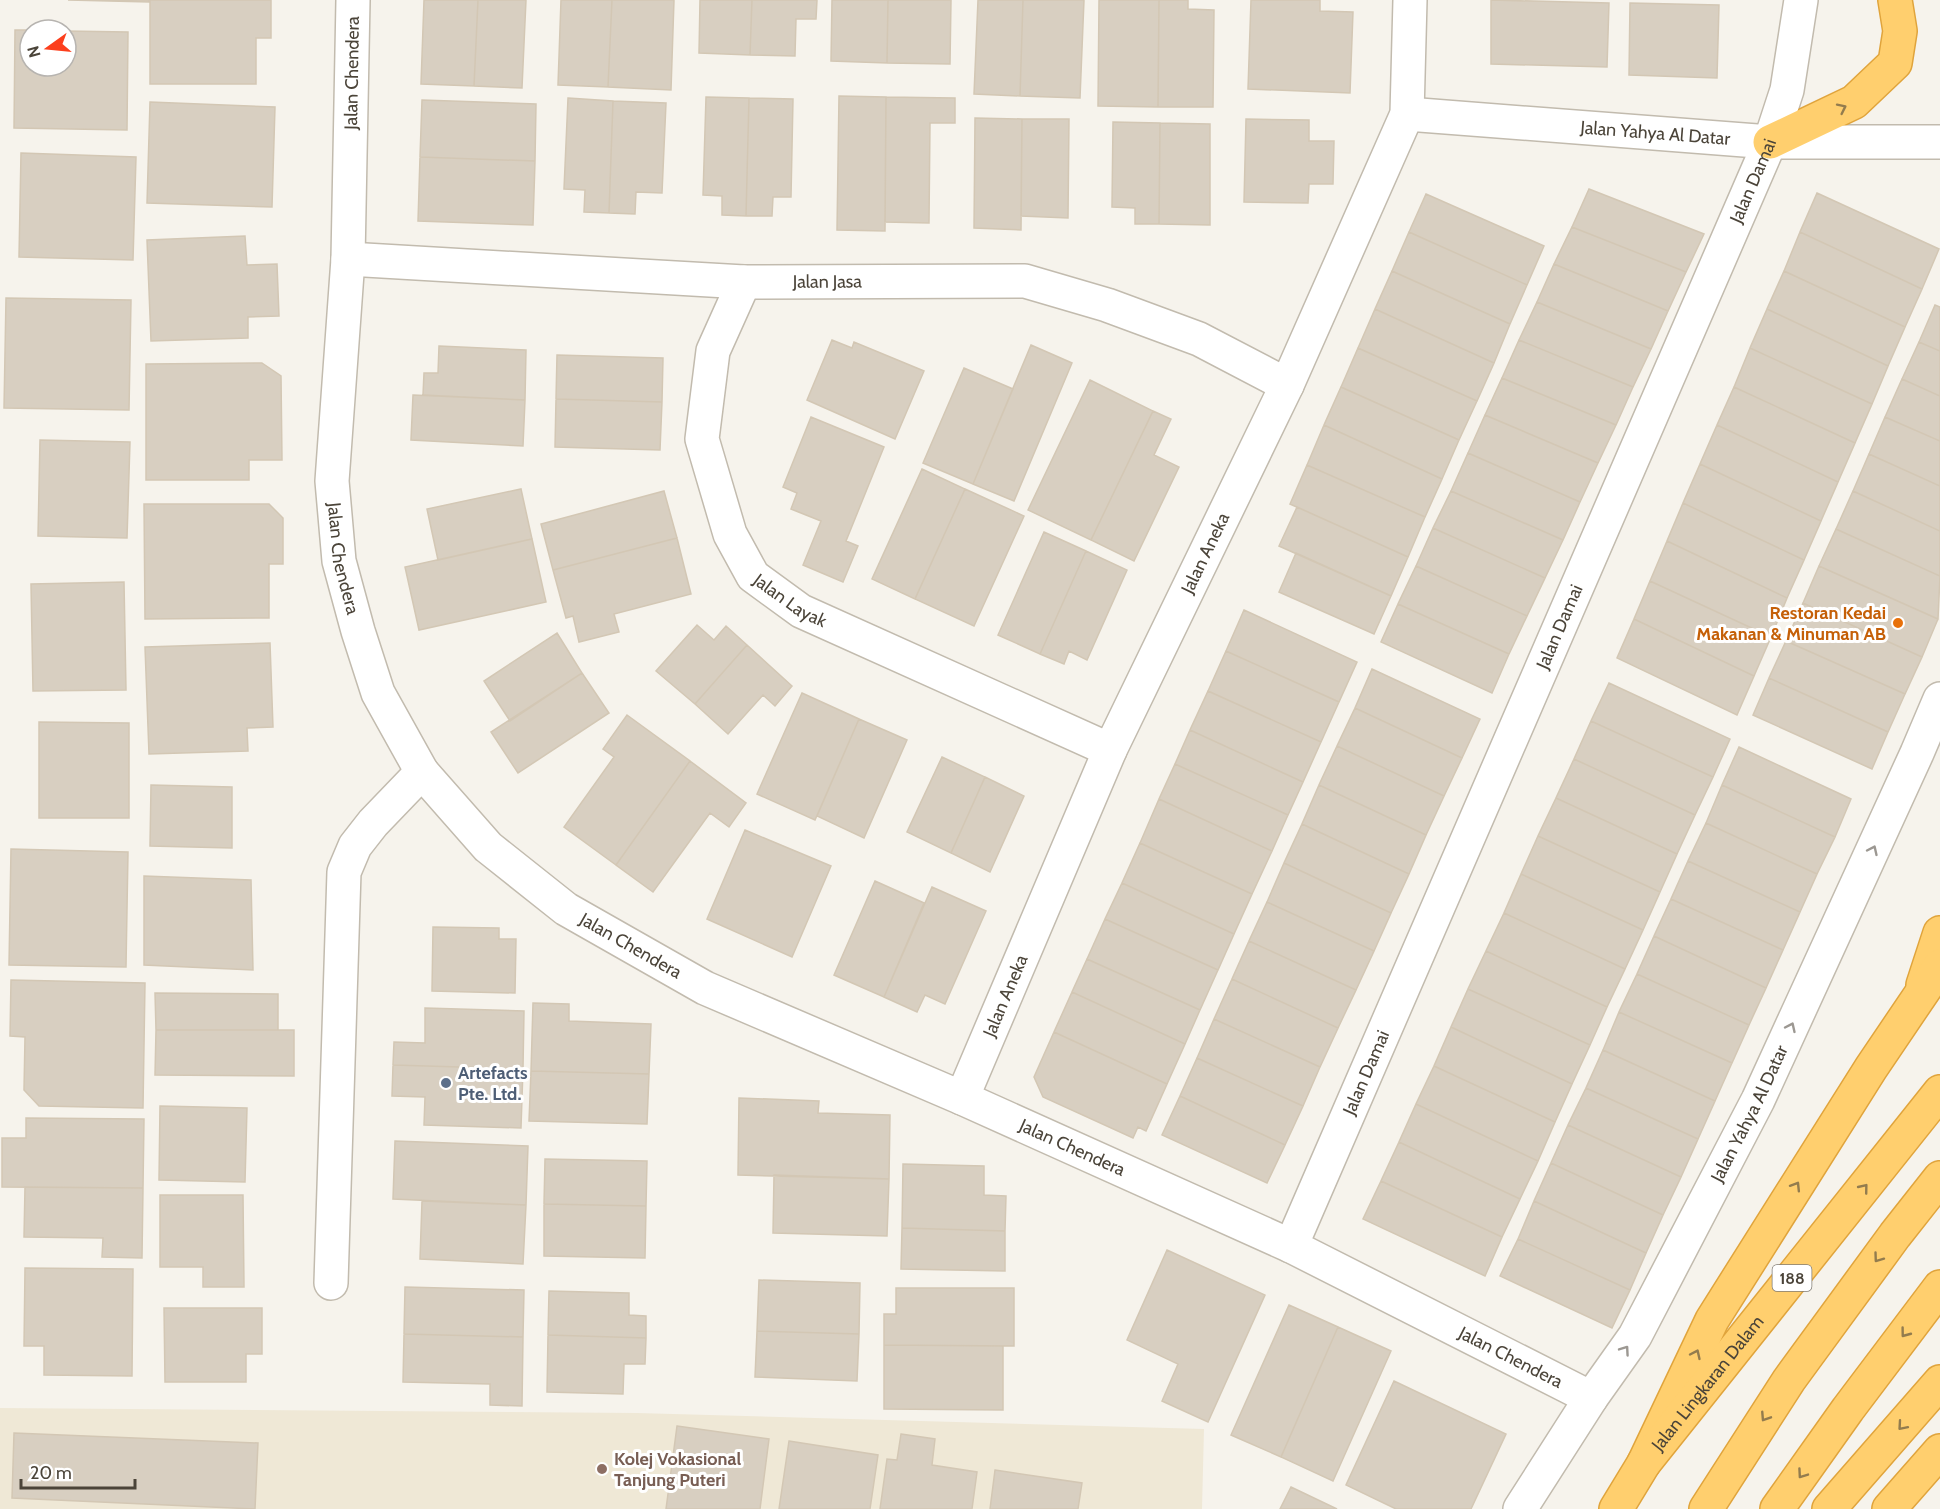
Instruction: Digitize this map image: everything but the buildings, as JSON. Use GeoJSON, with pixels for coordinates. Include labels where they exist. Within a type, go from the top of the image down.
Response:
{"type":"FeatureCollection","features":[{"type":"Feature","properties":{"kind":"highway"},"geometry":{"type":"LineString","coordinates":[[1770,142],[1854,102],[1895,63],[1900,31],[1895,0]]}},
{"type":"Feature","properties":{"kind":"highway"},"geometry":{"type":"LineString","coordinates":[[1918,998],[1940,933]]}},
{"type":"Feature","properties":{"kind":"highway"},"geometry":{"type":"LineString","coordinates":[[1644,1463],[1712,1320],[1871,1068],[1940,966]]}},
{"type":"Feature","properties":{"kind":"highway","name":"Jalan Lingkaran Dalam"},"geometry":{"type":"LineString","coordinates":[[1616,1509],[1644,1463],[1940,1092]]}},
{"type":"Feature","properties":{"kind":"highway"},"geometry":{"type":"LineString","coordinates":[[1706,1509],[1789,1380],[1895,1235],[1940,1178]]}},
{"type":"Feature","properties":{"kind":"highway"},"geometry":{"type":"LineString","coordinates":[[1777,1509],[1848,1409],[1940,1287]]}},
{"type":"Feature","properties":{"kind":"highway"},"geometry":{"type":"LineString","coordinates":[[1829,1509],[1940,1382]]}},
{"type":"Feature","properties":{"kind":"highway"},"geometry":{"type":"LineString","coordinates":[[1889,1509],[1940,1451]]}},
{"type":"Feature","properties":{"kind":"street","name":"Jalan Chendera"},"geometry":{"type":"LineString","coordinates":[[353,0],[348,259],[332,481],[339,561],[378,693],[422,772],[488,847],[566,909],[705,988],[962,1098],[1291,1246],[1592,1398]]}},
{"type":"Feature","properties":{"kind":"street","name":"Jalan Aneka"},"geometry":{"type":"LineString","coordinates":[[962,1098],[1110,750],[1287,385],[1407,114],[1410,0]]}},
{"type":"Feature","properties":{"kind":"street","name":"Jalan Damai"},"geometry":{"type":"LineString","coordinates":[[1291,1246],[1770,142],[1787,90],[1802,0]]}},
{"type":"Feature","properties":{"kind":"street","name":"Jalan Yahya Al Datar"},"geometry":{"type":"LineString","coordinates":[[1407,114],[1770,142],[1940,142]]}},
{"type":"Feature","properties":{"kind":"street","name":"Jalan Jasa"},"geometry":{"type":"LineString","coordinates":[[348,259],[744,282],[1025,281],[1107,305],[1198,339],[1287,385]]}},
{"type":"Feature","properties":{"kind":"street","name":"Jalan Layak"},"geometry":{"type":"LineString","coordinates":[[744,282],[713,351],[702,440],[730,534],[753,576],[801,611],[1110,750]]}},
{"type":"Feature","properties":{"kind":"street","name":"Jalan Yahya Al Datar"},"geometry":{"type":"LineString","coordinates":[[1520,1509],[1635,1336],[1758,1100],[1940,699]]}},
{"type":"Feature","properties":{"kind":"street"},"geometry":{"type":"LineString","coordinates":[[331,1282],[344,872],[355,846],[373,823],[422,772]]}},
{"type":"Feature","properties":{"kind":"shaded area","name":"Kolej Vokasional Tanjung Puteri"},"geometry":{"type":"Polygon","coordinates":[[[0,1408],[637,1413],[1204,1429],[1202,1509],[0,1509],[0,1408]]]}},
{"type":"Feature","properties":{"kind":"place","name":"Restoran Kedai Makanan & Minuman AB"},"geometry":{"type":"Point","coordinates":[1898,623]}},
{"type":"Feature","properties":{"kind":"place","name":"Artefacts Pte. Ltd."},"geometry":{"type":"Point","coordinates":[446,1083]}},
{"type":"Feature","properties":{"kind":"place","name":"Kolej Vokasional Tanjung Puteri"},"geometry":{"type":"Point","coordinates":[602,1469]}}]}
